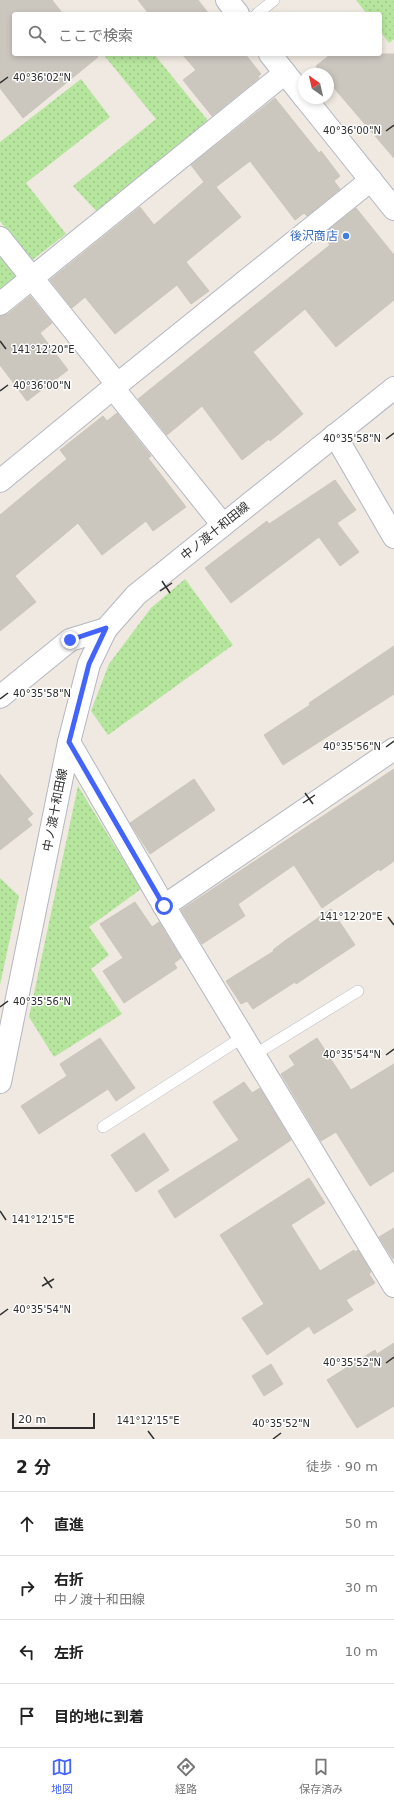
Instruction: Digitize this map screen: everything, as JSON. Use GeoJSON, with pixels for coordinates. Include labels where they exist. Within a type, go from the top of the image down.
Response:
{"type":"FeatureCollection","features":[{"type":"Feature","properties":{"kind":"street"},"geometry":{"type":"LineString","coordinates":[[226,0],[236,12]]}},
{"type":"Feature","properties":{"kind":"street"},"geometry":{"type":"LineString","coordinates":[[272,56],[298,89]]}},
{"type":"Feature","properties":{"kind":"street"},"geometry":{"type":"LineString","coordinates":[[0,304],[285,73]]}},
{"type":"Feature","properties":{"kind":"street"},"geometry":{"type":"LineString","coordinates":[[311,104],[394,209]]}},
{"type":"Feature","properties":{"kind":"street"},"geometry":{"type":"LineString","coordinates":[[0,481],[115,386],[371,180]]}},
{"type":"Feature","properties":{"kind":"street"},"geometry":{"type":"LineString","coordinates":[[0,238],[32,277],[223,525]]}},
{"type":"Feature","properties":{"kind":"street","name":"中ノ渡十和田線"},"geometry":{"type":"LineString","coordinates":[[0,1082],[69,742],[89,664],[106,628],[136,595],[394,388]]}},
{"type":"Feature","properties":{"kind":"street"},"geometry":{"type":"LineString","coordinates":[[335,435],[394,537]]}},
{"type":"Feature","properties":{"kind":"street"},"geometry":{"type":"LineString","coordinates":[[0,697],[70,640],[106,628]]}},
{"type":"Feature","properties":{"kind":"street"},"geometry":{"type":"LineString","coordinates":[[69,742],[164,906],[394,1286]]}},
{"type":"Feature","properties":{"kind":"street"},"geometry":{"type":"LineString","coordinates":[[164,906],[394,749]]}},
{"type":"Feature","properties":{"kind":"lane"},"geometry":{"type":"LineString","coordinates":[[259,12],[274,0]]}},
{"type":"Feature","properties":{"kind":"lane"},"geometry":{"type":"LineString","coordinates":[[103,1127],[249,1046],[358,991]]}},
{"type":"Feature","properties":{"kind":"green space"},"geometry":{"type":"Polygon","coordinates":[[[356,0],[394,0],[394,39],[389,43],[382,34],[382,12],[365,12],[356,0]]]}},
{"type":"Feature","properties":{"kind":"green space"},"geometry":{"type":"Polygon","coordinates":[[[105,56],[156,56],[209,122],[99,214],[73,186],[156,119],[105,56]]]}},
{"type":"Feature","properties":{"kind":"green space"},"geometry":{"type":"Polygon","coordinates":[[[81,79],[110,117],[26,183],[66,234],[31,261],[0,221],[0,142],[81,79]]]}},
{"type":"Feature","properties":{"kind":"green space"},"geometry":{"type":"Polygon","coordinates":[[[0,254],[18,276],[0,291],[0,254]]]}},
{"type":"Feature","properties":{"kind":"green space"},"geometry":{"type":"Polygon","coordinates":[[[185,579],[233,645],[108,735],[91,711],[109,664],[151,608],[185,579]]]}},
{"type":"Feature","properties":{"kind":"green space"},"geometry":{"type":"Polygon","coordinates":[[[78,786],[141,889],[89,927],[109,955],[91,969],[122,1014],[54,1057],[29,1017],[78,786]]]}},
{"type":"Feature","properties":{"kind":"green space"},"geometry":{"type":"Polygon","coordinates":[[[0,878],[19,896],[0,985],[0,878]]]}},
{"type":"Feature","properties":{"kind":"building"},"geometry":{"type":"Polygon","coordinates":[[[0,0],[52,0],[61,12],[12,12],[12,56],[98,57],[23,118],[0,88],[0,0]]]}},
{"type":"Feature","properties":{"kind":"building"},"geometry":{"type":"Polygon","coordinates":[[[138,0],[198,0],[207,12],[147,12],[138,0]]]}},
{"type":"Feature","properties":{"kind":"building"},"geometry":{"type":"Polygon","coordinates":[[[382,54],[394,54],[394,158],[334,88],[334,68],[318,68],[316,66],[328,56],[382,56],[382,54]]]}},
{"type":"Feature","properties":{"kind":"building"},"geometry":{"type":"Polygon","coordinates":[[[184,56],[247,56],[261,74],[258,76],[259,78],[212,116],[183,80],[196,70],[184,56]]]}},
{"type":"Feature","properties":{"kind":"building"},"geometry":{"type":"Polygon","coordinates":[[[275,98],[319,153],[321,151],[340,176],[334,181],[340,189],[307,216],[304,213],[295,220],[250,161],[216,187],[241,217],[186,262],[209,291],[191,304],[177,285],[115,334],[85,297],[72,308],[50,280],[140,207],[154,225],[204,182],[191,165],[275,98]]]}},
{"type":"Feature","properties":{"kind":"building"},"geometry":{"type":"Polygon","coordinates":[[[356,208],[394,255],[394,300],[336,347],[305,309],[253,352],[303,414],[270,441],[269,439],[242,460],[202,406],[167,435],[138,399],[330,245],[322,235],[356,208]]]}},
{"type":"Feature","properties":{"kind":"building"},"geometry":{"type":"Polygon","coordinates":[[[30,296],[52,323],[40,333],[68,370],[27,401],[0,365],[0,316],[8,314],[30,296]]]}},
{"type":"Feature","properties":{"kind":"building"},"geometry":{"type":"Polygon","coordinates":[[[117,413],[151,456],[148,458],[186,507],[153,531],[146,521],[102,555],[78,523],[15,576],[36,602],[0,631],[0,515],[67,459],[60,450],[103,416],[107,421],[117,413]]]}},
{"type":"Feature","properties":{"kind":"building"},"geometry":{"type":"Polygon","coordinates":[[[335,480],[356,510],[337,523],[359,552],[340,566],[319,537],[231,603],[205,568],[267,521],[269,524],[335,480]]]}},
{"type":"Feature","properties":{"kind":"building"},"geometry":{"type":"Polygon","coordinates":[[[394,646],[394,694],[283,765],[264,735],[310,705],[309,703],[394,646]]]}},
{"type":"Feature","properties":{"kind":"building"},"geometry":{"type":"Polygon","coordinates":[[[394,769],[394,861],[380,871],[379,869],[322,908],[294,865],[238,904],[245,916],[202,944],[181,910],[394,769]]]}},
{"type":"Feature","properties":{"kind":"building"},"geometry":{"type":"Polygon","coordinates":[[[0,774],[33,814],[27,819],[32,825],[0,850],[0,774]]]}},
{"type":"Feature","properties":{"kind":"building"},"geometry":{"type":"Polygon","coordinates":[[[194,779],[215,810],[150,854],[130,823],[194,779]]]}},
{"type":"Feature","properties":{"kind":"building"},"geometry":{"type":"Polygon","coordinates":[[[135,902],[152,927],[159,922],[181,958],[174,963],[177,968],[124,1003],[103,971],[123,958],[100,924],[135,902]]]}},
{"type":"Feature","properties":{"kind":"building"},"geometry":{"type":"Polygon","coordinates":[[[331,909],[355,945],[296,984],[295,982],[253,1009],[247,1001],[241,1004],[226,981],[274,951],[273,950],[286,940],[331,909]]]}},
{"type":"Feature","properties":{"kind":"building"},"geometry":{"type":"Polygon","coordinates":[[[100,1038],[135,1088],[116,1101],[108,1089],[39,1134],[21,1106],[67,1076],[60,1064],[100,1038]]]}},
{"type":"Feature","properties":{"kind":"building"},"geometry":{"type":"Polygon","coordinates":[[[317,1038],[351,1090],[394,1064],[394,1171],[370,1186],[336,1132],[321,1141],[281,1074],[295,1065],[289,1056],[317,1038]]]}},
{"type":"Feature","properties":{"kind":"building"},"geometry":{"type":"Polygon","coordinates":[[[244,1082],[252,1093],[260,1088],[291,1140],[175,1218],[158,1191],[239,1140],[213,1102],[244,1082]]]}},
{"type":"Feature","properties":{"kind":"building"},"geometry":{"type":"Polygon","coordinates":[[[144,1133],[169,1170],[136,1192],[111,1155],[144,1133]]]}},
{"type":"Feature","properties":{"kind":"building"},"geometry":{"type":"Polygon","coordinates":[[[309,1178],[325,1203],[291,1225],[320,1271],[354,1250],[355,1252],[358,1250],[371,1272],[369,1274],[375,1283],[346,1300],[353,1310],[314,1334],[309,1326],[267,1355],[242,1318],[264,1304],[220,1235],[309,1178]]]}},
{"type":"Feature","properties":{"kind":"building"},"geometry":{"type":"Polygon","coordinates":[[[394,1228],[394,1258],[393,1259],[379,1237],[394,1228]]]}},
{"type":"Feature","properties":{"kind":"building"},"geometry":{"type":"Polygon","coordinates":[[[394,1343],[394,1406],[357,1428],[327,1380],[375,1350],[377,1354],[394,1343]]]}},
{"type":"Feature","properties":{"kind":"building"},"geometry":{"type":"Polygon","coordinates":[[[271,1364],[283,1384],[264,1396],[252,1376],[271,1364]]]}},
{"type":"Feature","properties":{"kind":"place","name":"後沢商店"},"geometry":{"type":"Point","coordinates":[346,236]}},
{"type":"Feature","properties":{"kind":"route"},"geometry":{"type":"LineString","coordinates":[[70,640],[106,628],[89,664],[69,742],[164,906]]}}]}
